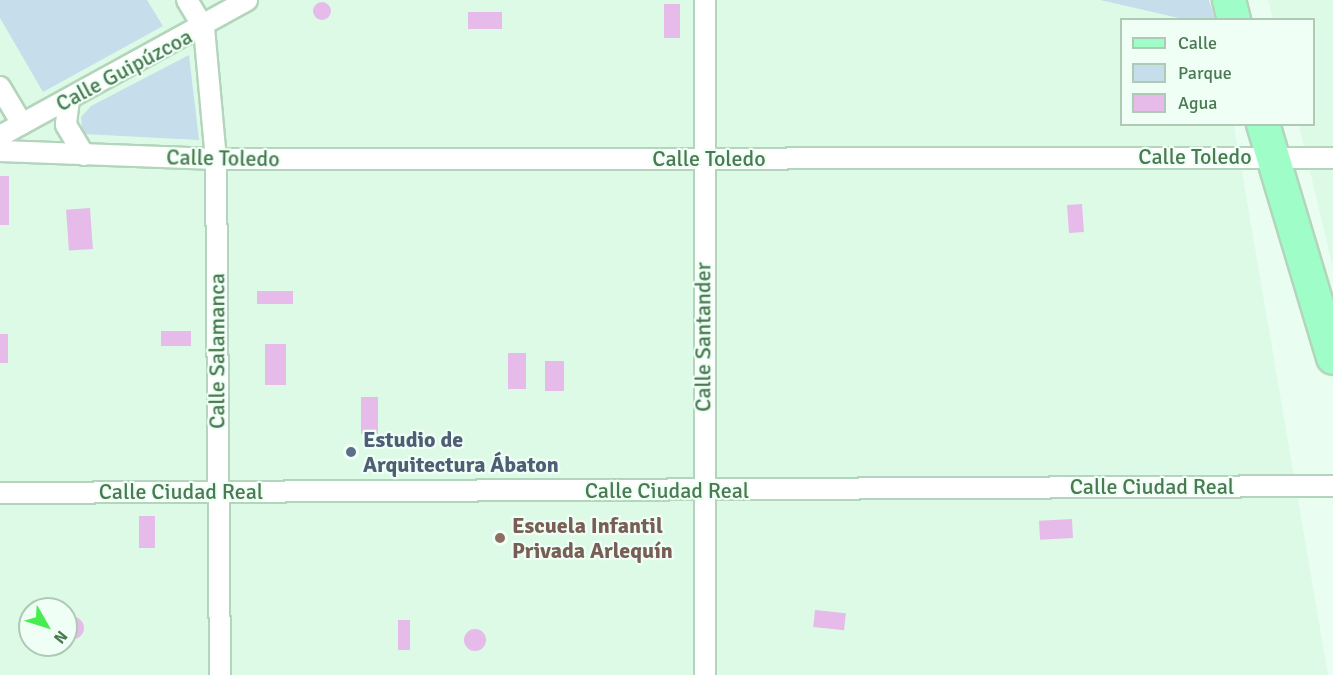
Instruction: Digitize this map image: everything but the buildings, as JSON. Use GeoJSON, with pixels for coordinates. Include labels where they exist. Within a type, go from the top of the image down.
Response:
{"type":"FeatureCollection","features":[{"type":"Feature","properties":{"kind":"main road"},"geometry":{"type":"LineString","coordinates":[[1228,0],[1233,18]]}},
{"type":"Feature","properties":{"kind":"main road"},"geometry":{"type":"LineString","coordinates":[[1264,126],[1333,358]]}},
{"type":"Feature","properties":{"kind":"street"},"geometry":{"type":"LineString","coordinates":[[187,0],[204,28]]}},
{"type":"Feature","properties":{"kind":"street","name":"Calle Guipúzcoa"},"geometry":{"type":"LineString","coordinates":[[0,136],[204,28],[246,0]]}},
{"type":"Feature","properties":{"kind":"street","name":"Calle Santander"},"geometry":{"type":"LineString","coordinates":[[705,0],[702,159],[705,675]]}},
{"type":"Feature","properties":{"kind":"street","name":"Calle Salamanca"},"geometry":{"type":"LineString","coordinates":[[204,28],[216,159],[220,675]]}},
{"type":"Feature","properties":{"kind":"street"},"geometry":{"type":"LineString","coordinates":[[0,87],[22,124]]}},
{"type":"Feature","properties":{"kind":"street"},"geometry":{"type":"LineString","coordinates":[[69,99],[66,125],[84,155]]}},
{"type":"Feature","properties":{"kind":"street","name":"Calle Toledo"},"geometry":{"type":"LineString","coordinates":[[0,152],[216,159],[1333,158]]}},
{"type":"Feature","properties":{"kind":"street","name":"Calle Ciudad Real"},"geometry":{"type":"LineString","coordinates":[[0,493],[1333,486]]}},
{"type":"Feature","properties":{"kind":"shaded area"},"geometry":{"type":"Polygon","coordinates":[[[0,0],[1100,0],[1179,18],[1120,18],[1120,126],[1234,126],[1328,675],[0,675],[0,0]]]}},
{"type":"Feature","properties":{"kind":"shaded area"},"geometry":{"type":"Polygon","coordinates":[[[1268,0],[1333,0],[1333,268],[1299,126],[1315,126],[1315,18],[1273,18],[1268,0]]]}},
{"type":"Feature","properties":{"kind":"green space"},"geometry":{"type":"Polygon","coordinates":[[[0,0],[147,0],[163,26],[43,92],[0,18],[0,0]]]}},
{"type":"Feature","properties":{"kind":"green space"},"geometry":{"type":"Polygon","coordinates":[[[1100,0],[1209,0],[1215,18],[1179,18],[1100,0]]]}},
{"type":"Feature","properties":{"kind":"green space"},"geometry":{"type":"Polygon","coordinates":[[[189,55],[199,140],[83,134],[81,117],[91,106],[189,55]]]}},
{"type":"Feature","properties":{"kind":"water"},"geometry":{"type":"Polygon","coordinates":[[[318,2],[326,2],[331,7],[329,18],[318,20],[313,15],[313,7],[318,2]]]}},
{"type":"Feature","properties":{"kind":"water"},"geometry":{"type":"Polygon","coordinates":[[[664,4],[680,4],[680,38],[664,38],[664,4]]]}},
{"type":"Feature","properties":{"kind":"water"},"geometry":{"type":"Polygon","coordinates":[[[468,12],[502,12],[502,29],[468,29],[468,12]]]}},
{"type":"Feature","properties":{"kind":"water"},"geometry":{"type":"Polygon","coordinates":[[[0,176],[9,176],[9,225],[0,225],[0,176]]]}},
{"type":"Feature","properties":{"kind":"water"},"geometry":{"type":"Polygon","coordinates":[[[1082,204],[1084,232],[1069,233],[1067,205],[1082,204]]]}},
{"type":"Feature","properties":{"kind":"water"},"geometry":{"type":"Polygon","coordinates":[[[90,208],[93,249],[69,251],[66,210],[90,208]]]}},
{"type":"Feature","properties":{"kind":"water"},"geometry":{"type":"Polygon","coordinates":[[[257,291],[293,291],[293,304],[257,304],[257,291]]]}},
{"type":"Feature","properties":{"kind":"water"},"geometry":{"type":"Polygon","coordinates":[[[161,331],[191,331],[191,346],[161,346],[161,331]]]}},
{"type":"Feature","properties":{"kind":"water"},"geometry":{"type":"Polygon","coordinates":[[[0,334],[8,334],[8,363],[0,363],[0,334]]]}},
{"type":"Feature","properties":{"kind":"water"},"geometry":{"type":"Polygon","coordinates":[[[265,344],[286,344],[286,385],[265,385],[265,344]]]}},
{"type":"Feature","properties":{"kind":"water"},"geometry":{"type":"Polygon","coordinates":[[[508,353],[526,353],[526,389],[508,389],[508,353]]]}},
{"type":"Feature","properties":{"kind":"water"},"geometry":{"type":"Polygon","coordinates":[[[545,361],[564,361],[564,391],[545,391],[545,361]]]}},
{"type":"Feature","properties":{"kind":"water"},"geometry":{"type":"Polygon","coordinates":[[[361,397],[378,397],[378,434],[361,434],[361,397]]]}},
{"type":"Feature","properties":{"kind":"water"},"geometry":{"type":"Polygon","coordinates":[[[139,516],[155,516],[155,548],[139,548],[139,516]]]}},
{"type":"Feature","properties":{"kind":"water"},"geometry":{"type":"Polygon","coordinates":[[[1072,519],[1073,538],[1040,540],[1039,521],[1072,519]]]}},
{"type":"Feature","properties":{"kind":"water"},"geometry":{"type":"Polygon","coordinates":[[[815,610],[846,613],[844,630],[813,627],[815,610]]]}},
{"type":"Feature","properties":{"kind":"water"},"geometry":{"type":"Polygon","coordinates":[[[78,619],[83,624],[83,632],[78,637],[78,619]]]}},
{"type":"Feature","properties":{"kind":"water"},"geometry":{"type":"Polygon","coordinates":[[[398,620],[410,620],[410,650],[398,650],[398,620]]]}},
{"type":"Feature","properties":{"kind":"water"},"geometry":{"type":"Polygon","coordinates":[[[475,629],[483,632],[486,640],[483,648],[475,651],[467,648],[464,640],[467,632],[475,629]]]}},
{"type":"Feature","properties":{"kind":"place","name":"Estudio de Arquitectura Ábaton"},"geometry":{"type":"Point","coordinates":[351,452]}},
{"type":"Feature","properties":{"kind":"place","name":"Escuela Infantil Privada Arlequín"},"geometry":{"type":"Point","coordinates":[500,538]}}]}
